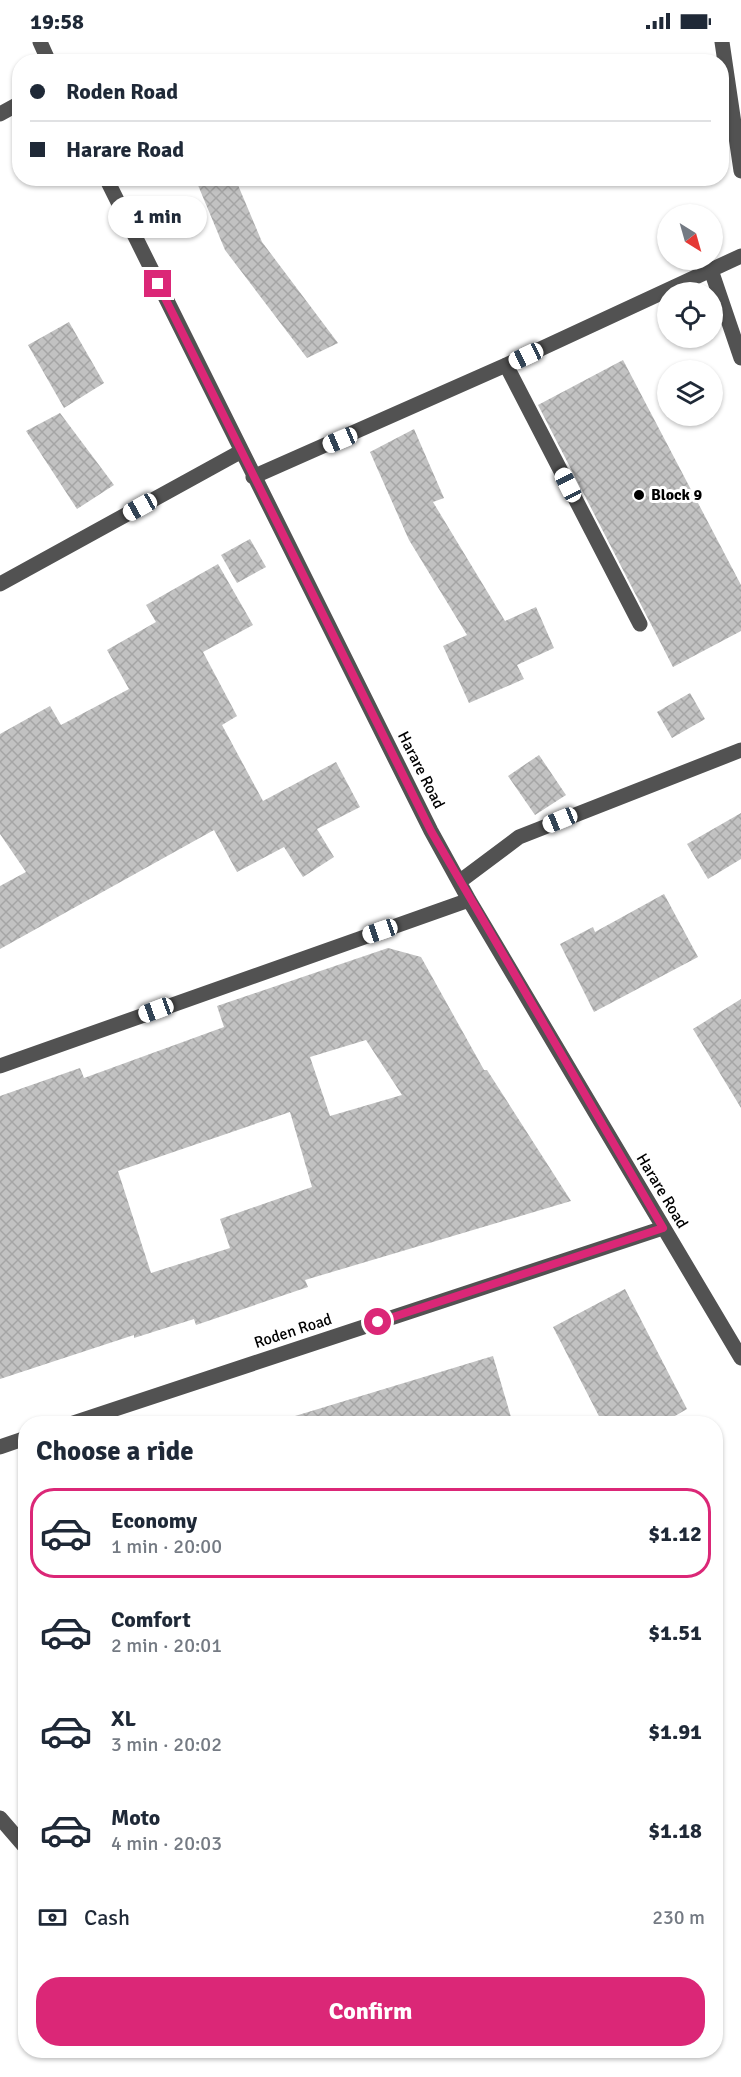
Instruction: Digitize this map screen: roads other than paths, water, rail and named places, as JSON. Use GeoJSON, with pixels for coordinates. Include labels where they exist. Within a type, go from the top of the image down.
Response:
{"type":"FeatureCollection","features":[{"type":"Feature","properties":{"kind":"street"},"geometry":{"type":"LineString","coordinates":[[729,90],[741,171]]}},
{"type":"Feature","properties":{"kind":"street","name":"Harare Road"},"geometry":{"type":"LineString","coordinates":[[110,186],[240,452],[459,882],[741,1358]]}},
{"type":"Feature","properties":{"kind":"street"},"geometry":{"type":"LineString","coordinates":[[723,264],[741,256]]}},
{"type":"Feature","properties":{"kind":"street"},"geometry":{"type":"LineString","coordinates":[[253,477],[506,365],[711,270],[741,358]]}},
{"type":"Feature","properties":{"kind":"street"},"geometry":{"type":"LineString","coordinates":[[506,365],[640,624]]}},
{"type":"Feature","properties":{"kind":"street"},"geometry":{"type":"LineString","coordinates":[[0,585],[240,452]]}},
{"type":"Feature","properties":{"kind":"street"},"geometry":{"type":"LineString","coordinates":[[459,882],[519,837],[741,750]]}},
{"type":"Feature","properties":{"kind":"street"},"geometry":{"type":"LineString","coordinates":[[0,1066],[469,900]]}},
{"type":"Feature","properties":{"kind":"street","name":"Roden Road"},"geometry":{"type":"LineString","coordinates":[[94,1416],[663,1228]]}},
{"type":"Feature","properties":{"kind":"street"},"geometry":{"type":"LineString","coordinates":[[0,1447],[18,1441]]}},
{"type":"Feature","properties":{"kind":"street"},"geometry":{"type":"LineString","coordinates":[[0,1818],[18,1839]]}},
{"type":"Feature","properties":{"kind":"place","name":"Block 9"},"geometry":{"type":"Point","coordinates":[639,495]}}]}
